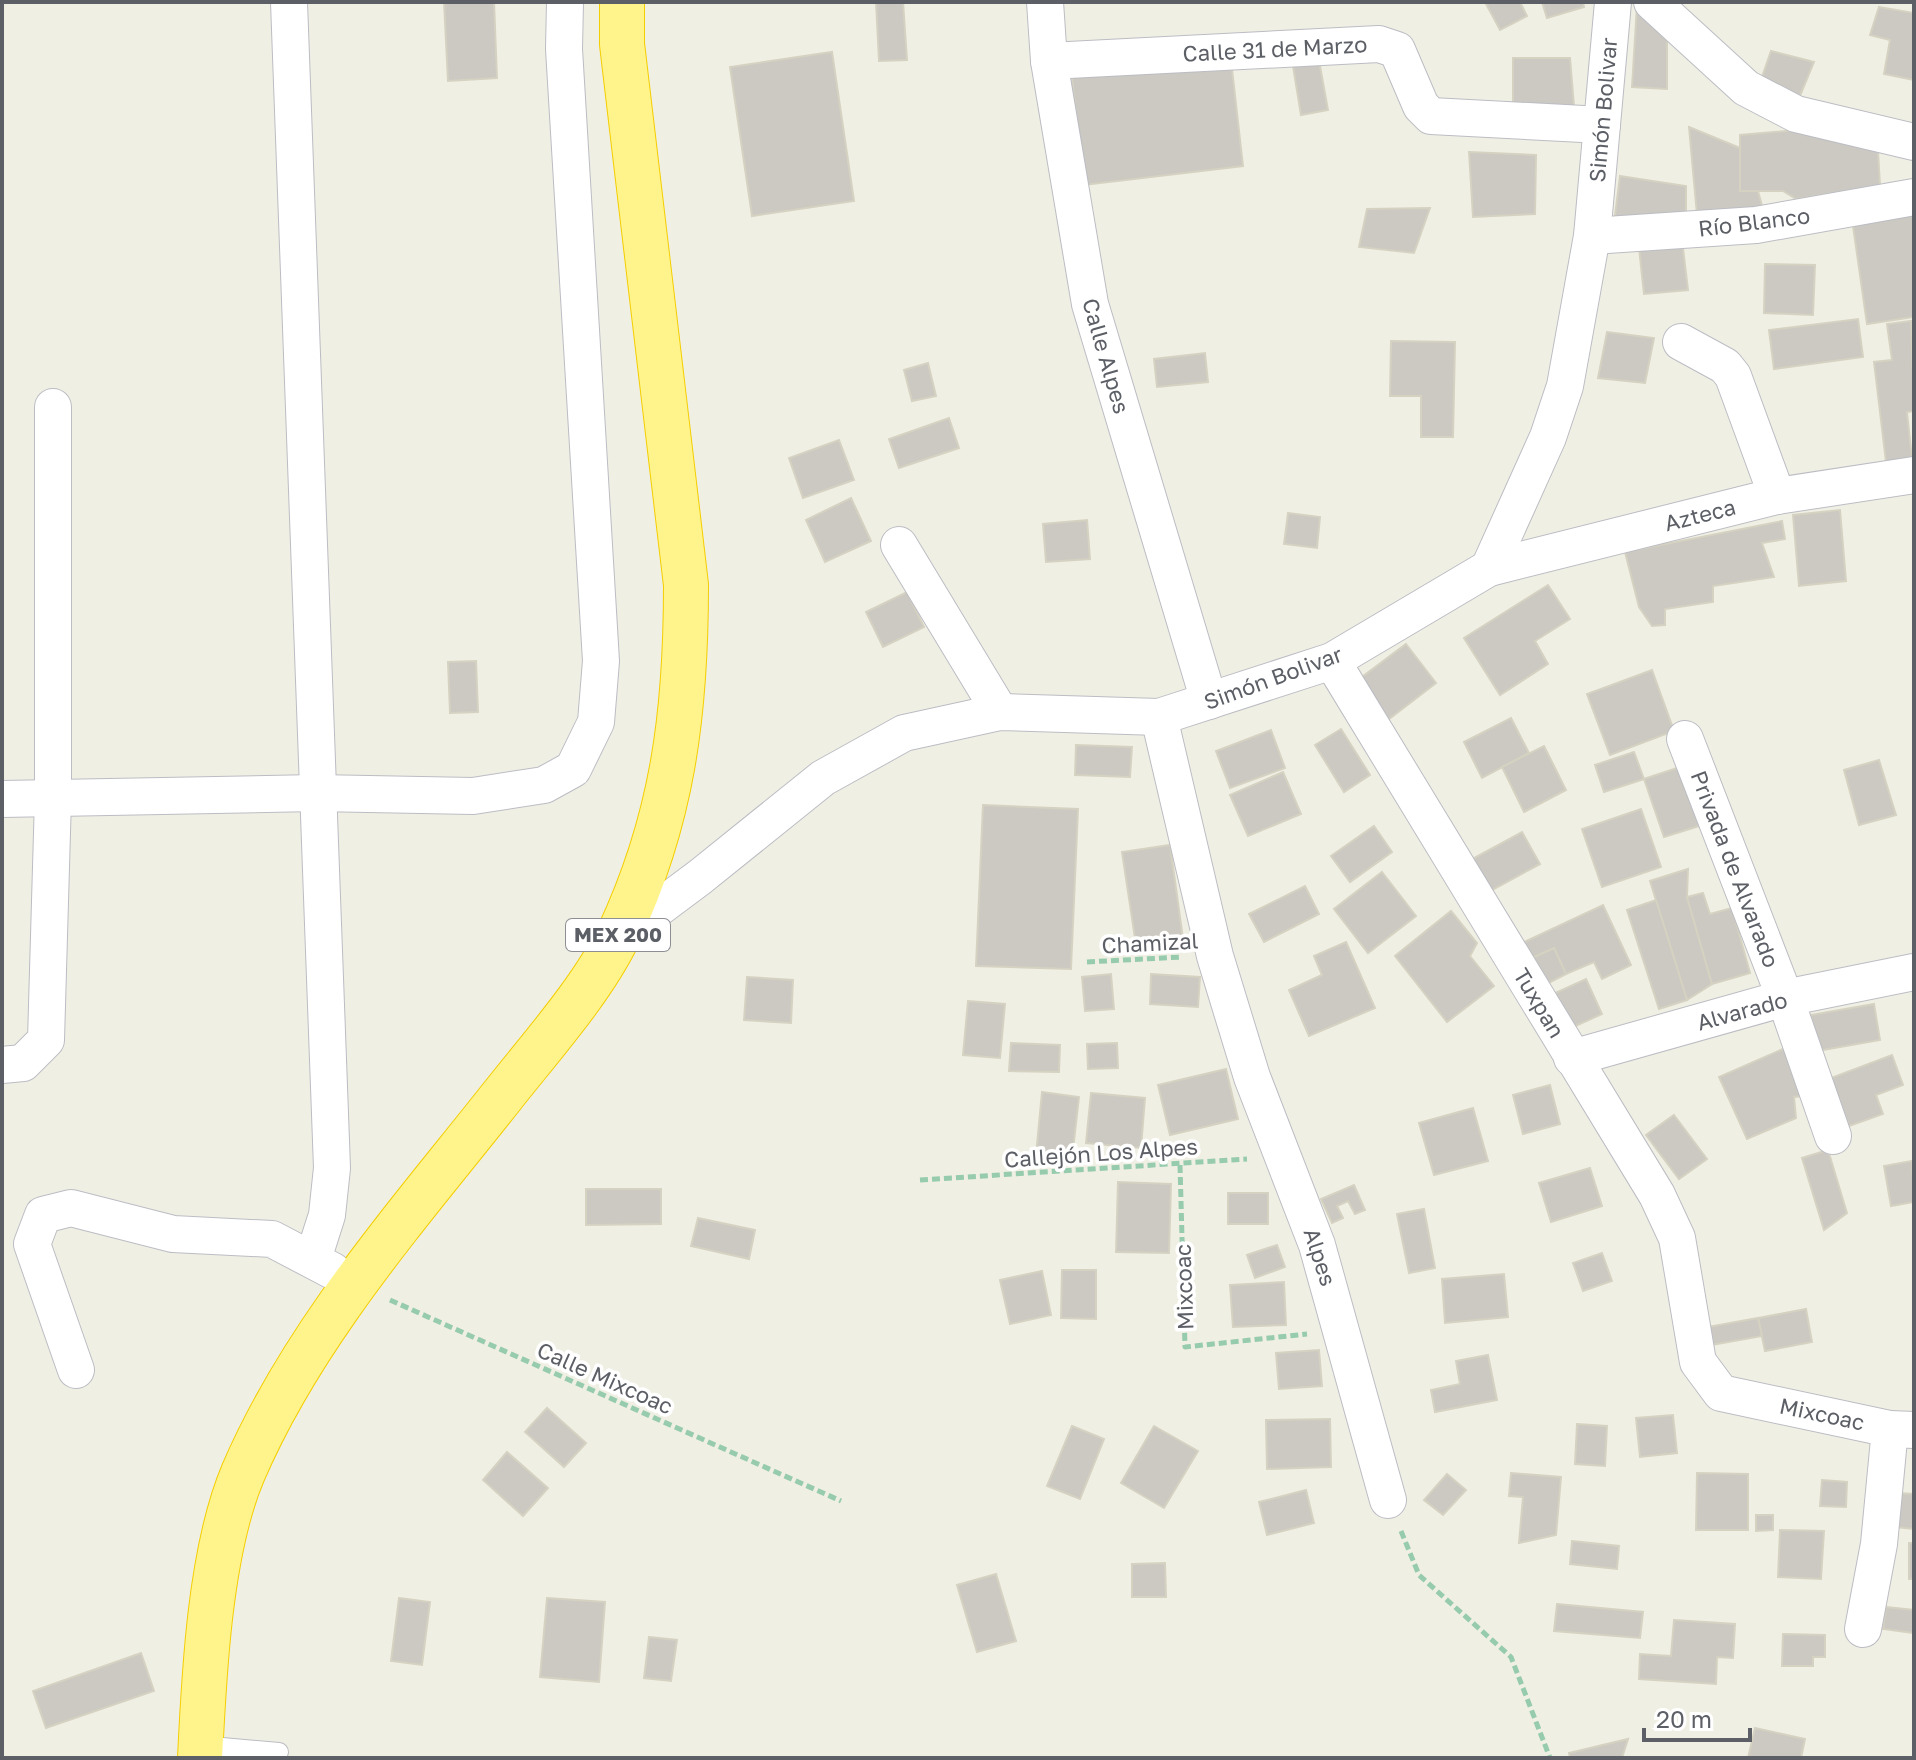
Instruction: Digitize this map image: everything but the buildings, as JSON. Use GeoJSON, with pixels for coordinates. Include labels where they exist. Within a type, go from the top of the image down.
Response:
{"type":"FeatureCollection","features":[{"type":"Feature","properties":{"kind":"highway","name":"MEX 200"},"geometry":{"type":"LineString","coordinates":[[200,1752],[223,1544],[242,1476],[306,1355],[356,1285],[562,1020],[617,939],[655,846],[673,774],[686,675],[686,585],[622,44],[622,2]]}},
{"type":"Feature","properties":{"kind":"street"},"geometry":{"type":"LineString","coordinates":[[289,2],[332,1168],[327,1215],[313,1259]]}},
{"type":"Feature","properties":{"kind":"street"},"geometry":{"type":"LineString","coordinates":[[2,799],[316,793],[473,796],[544,785],[573,769],[596,722],[601,661],[565,65],[565,2]]}},
{"type":"Feature","properties":{"kind":"street","name":"Calle Alpes"},"geometry":{"type":"LineString","coordinates":[[1045,2],[1049,61],[1090,304],[1209,701]]}},
{"type":"Feature","properties":{"kind":"street","name":"Simón Bolivar"},"geometry":{"type":"LineString","coordinates":[[617,939],[823,778],[904,733],[1000,712],[1159,717],[1332,661],[1489,568],[1548,437],[1565,386],[1592,236],[1613,2]]}},
{"type":"Feature","properties":{"kind":"street"},"geometry":{"type":"LineString","coordinates":[[1652,2],[1746,88],[1796,114],[1914,142]]}},
{"type":"Feature","properties":{"kind":"street","name":"Calle 31 de Marzo"},"geometry":{"type":"LineString","coordinates":[[1049,61],[1379,44],[1397,50],[1421,106],[1431,116],[1602,125]]}},
{"type":"Feature","properties":{"kind":"street","name":"Río Blanco"},"geometry":{"type":"LineString","coordinates":[[1592,236],[1756,225],[1914,197]]}},
{"type":"Feature","properties":{"kind":"street"},"geometry":{"type":"LineString","coordinates":[[1681,342],[1725,366],[1733,376],[1777,496]]}},
{"type":"Feature","properties":{"kind":"street"},"geometry":{"type":"LineString","coordinates":[[2,1065],[23,1063],[46,1040],[53,798],[53,407]]}},
{"type":"Feature","properties":{"kind":"street","name":"Azteca"},"geometry":{"type":"LineString","coordinates":[[1489,568],[1777,496],[1914,475]]}},
{"type":"Feature","properties":{"kind":"street"},"geometry":{"type":"LineString","coordinates":[[899,545],[1000,712]]}},
{"type":"Feature","properties":{"kind":"street","name":"Tuxpan"},"geometry":{"type":"LineString","coordinates":[[1332,661],[1657,1195],[1677,1238],[1698,1362]]}},
{"type":"Feature","properties":{"kind":"street","name":"Alpes"},"geometry":{"type":"LineString","coordinates":[[1159,717],[1215,956],[1252,1077],[1317,1245],[1388,1500]]}},
{"type":"Feature","properties":{"kind":"street","name":"Privada de Alvarado"},"geometry":{"type":"LineString","coordinates":[[1685,739],[1785,998],[1833,1136]]}},
{"type":"Feature","properties":{"kind":"street","name":"Alvarado"},"geometry":{"type":"LineString","coordinates":[[1572,1058],[1785,998],[1914,972]]}},
{"type":"Feature","properties":{"kind":"street"},"geometry":{"type":"LineString","coordinates":[[76,1370],[32,1244],[43,1215],[71,1208],[173,1234],[272,1239],[356,1285]]}},
{"type":"Feature","properties":{"kind":"street","name":"Mixcoac"},"geometry":{"type":"LineString","coordinates":[[1698,1362],[1721,1393],[1902,1429]]}},
{"type":"Feature","properties":{"kind":"street"},"geometry":{"type":"LineString","coordinates":[[1863,1629],[1902,1429]]}},
{"type":"Feature","properties":{"kind":"lane"},"geometry":{"type":"LineString","coordinates":[[200,1752],[279,1752]]}},
{"type":"Feature","properties":{"kind":"path","name":"Chamizal"},"geometry":{"type":"LineString","coordinates":[[1087,962],[1215,956]]}},
{"type":"Feature","properties":{"kind":"path","name":"Callejón Los Alpes"},"geometry":{"type":"LineString","coordinates":[[920,1180],[1284,1156]]}},
{"type":"Feature","properties":{"kind":"path","name":"Mixcoac"},"geometry":{"type":"LineString","coordinates":[[1180,1165],[1185,1347],[1343,1330]]}},
{"type":"Feature","properties":{"kind":"path","name":"Calle Mixcoac"},"geometry":{"type":"LineString","coordinates":[[356,1285],[841,1501]]}},
{"type":"Feature","properties":{"kind":"path"},"geometry":{"type":"LineString","coordinates":[[1388,1500],[1419,1575],[1511,1657],[1550,1758]]}}]}
